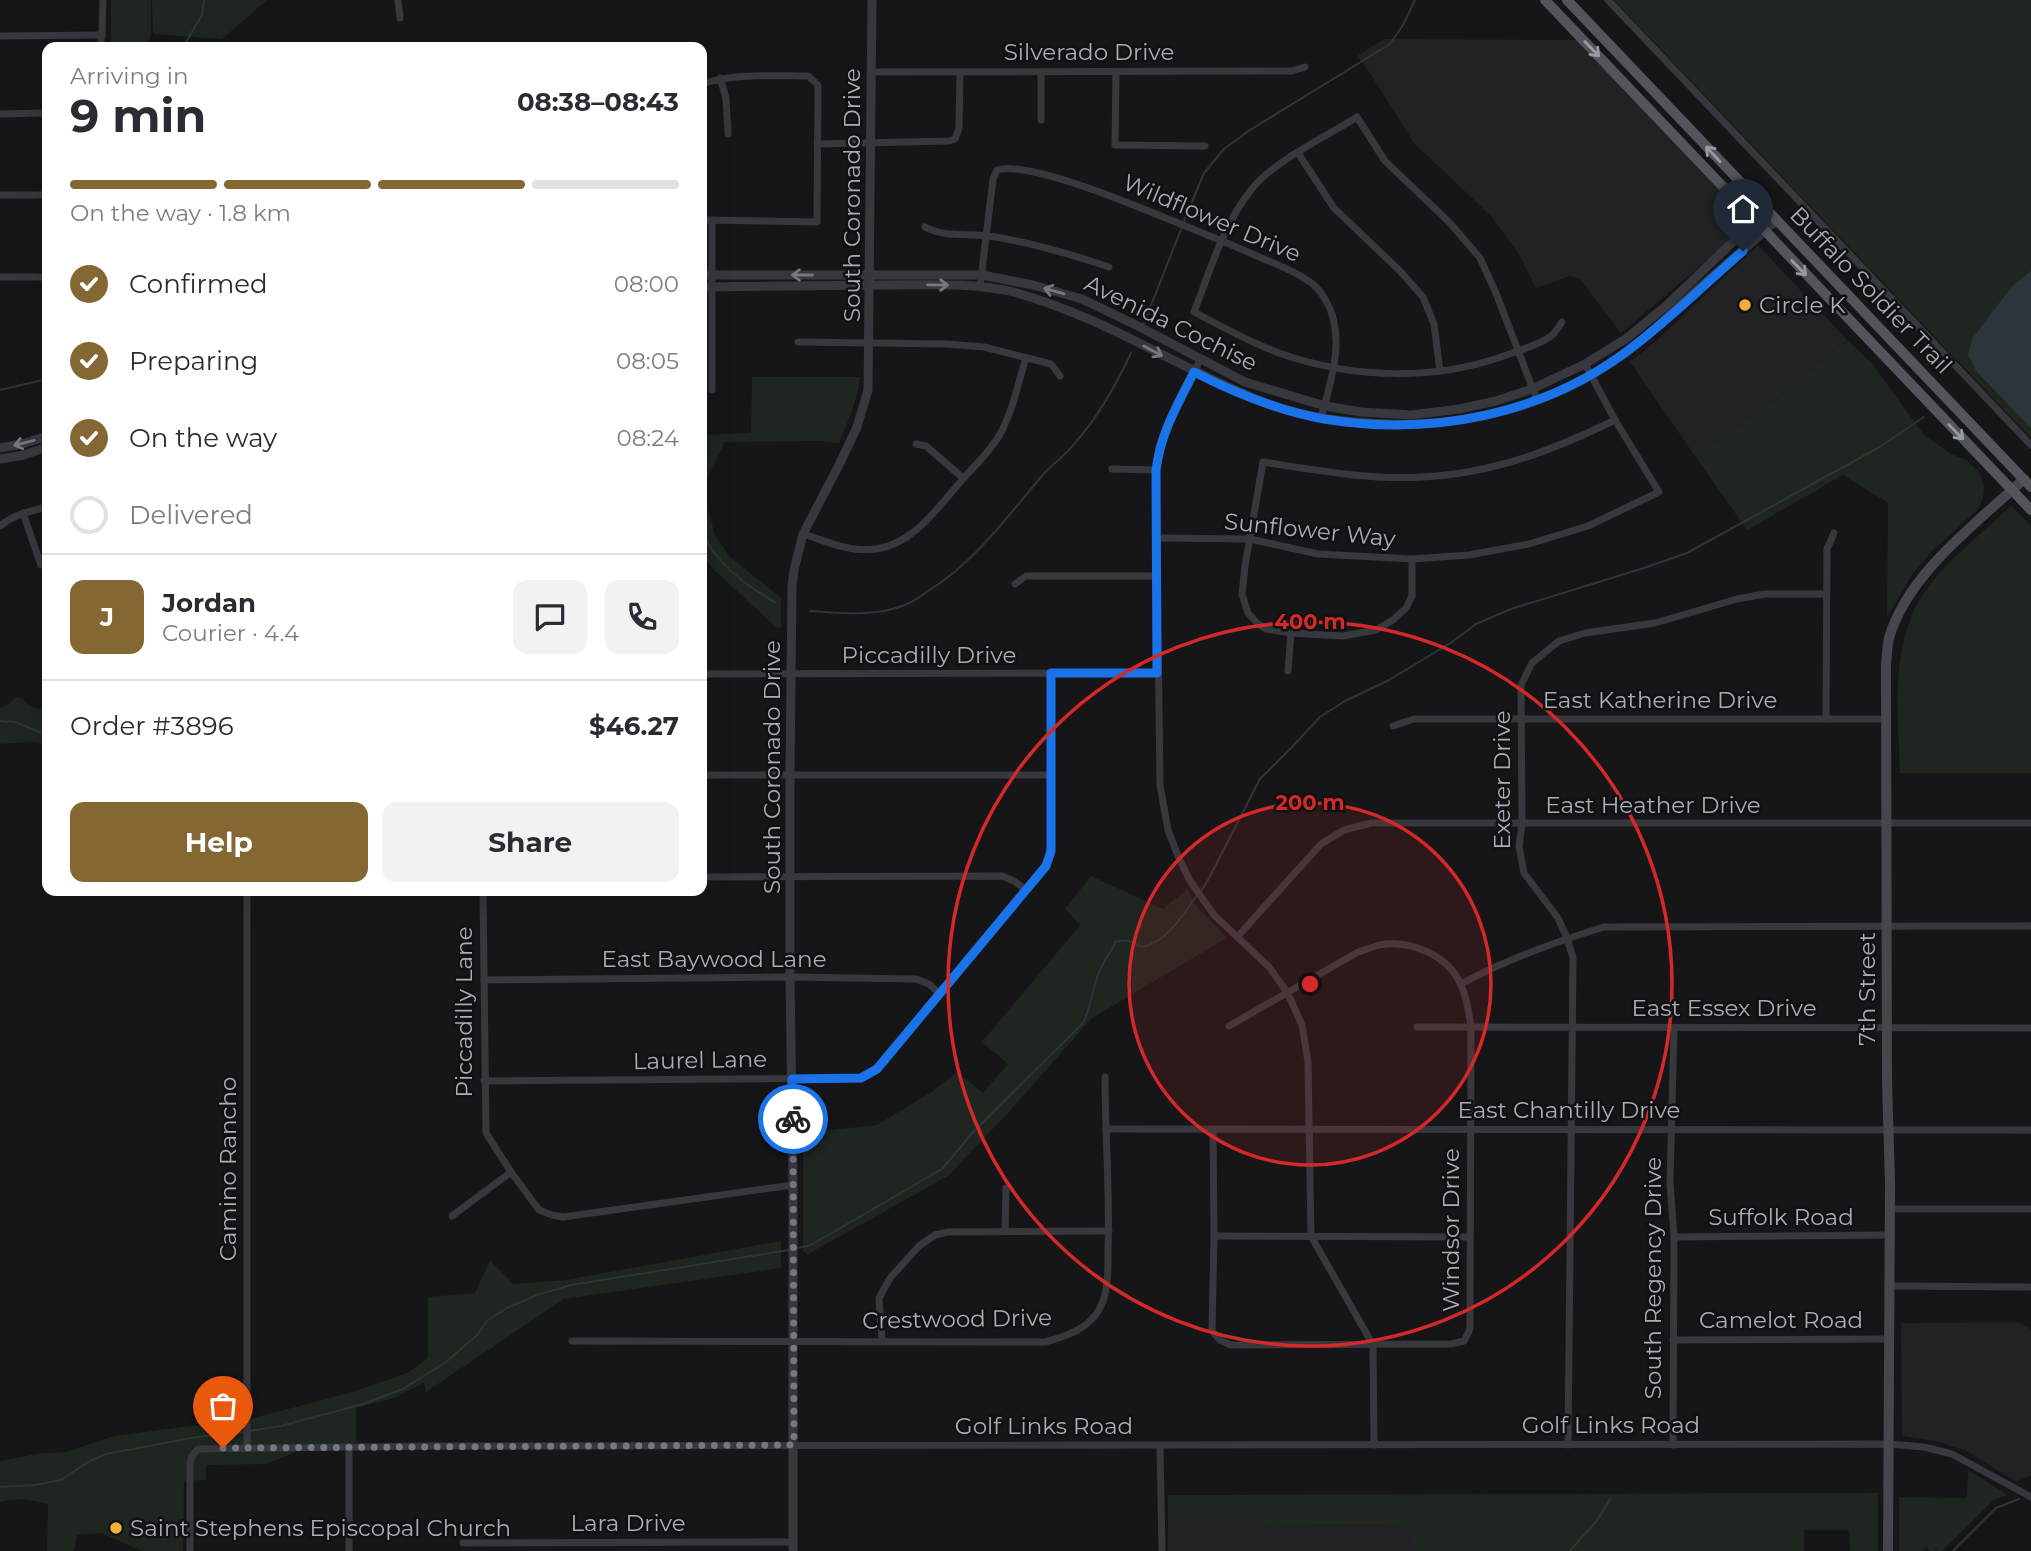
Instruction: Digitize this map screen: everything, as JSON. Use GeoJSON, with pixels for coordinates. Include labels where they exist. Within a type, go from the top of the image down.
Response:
{"type":"FeatureCollection","features":[{"type":"Feature","properties":{"kind":"main road","name":"Buffalo Soldier Trail"},"geometry":{"type":"LineString","coordinates":[[1545,0],[2031,510]]}},
{"type":"Feature","properties":{"kind":"main road","name":"Buffalo Soldier Trail"},"geometry":{"type":"LineString","coordinates":[[1567,0],[2027,483]]}},
{"type":"Feature","properties":{"kind":"main road","name":"7th Street"},"geometry":{"type":"LineString","coordinates":[[1888,1551],[1886,665],[1889,641],[1897,618],[1915,587],[1941,556],[2012,490],[2027,483]]}},
{"type":"Feature","properties":{"kind":"street"},"geometry":{"type":"LineString","coordinates":[[101,42],[103,0]]}},
{"type":"Feature","properties":{"kind":"street"},"geometry":{"type":"LineString","coordinates":[[398,0],[400,18]]}},
{"type":"Feature","properties":{"kind":"street","name":"South Coronado Drive"},"geometry":{"type":"LineString","coordinates":[[793,1547],[790,977],[792,586],[803,534],[840,463],[868,390],[872,0]]}},
{"type":"Feature","properties":{"kind":"street"},"geometry":{"type":"LineString","coordinates":[[1608,0],[2031,445]]}},
{"type":"Feature","properties":{"kind":"street"},"geometry":{"type":"LineString","coordinates":[[0,36],[102,35]]}},
{"type":"Feature","properties":{"kind":"street","name":"Silverado Drive"},"geometry":{"type":"LineString","coordinates":[[872,72],[1292,71],[1305,67]]}},
{"type":"Feature","properties":{"kind":"street"},"geometry":{"type":"LineString","coordinates":[[817,144],[955,139],[959,128],[960,72]]}},
{"type":"Feature","properties":{"kind":"street"},"geometry":{"type":"LineString","coordinates":[[1041,72],[1041,120]]}},
{"type":"Feature","properties":{"kind":"street"},"geometry":{"type":"LineString","coordinates":[[1116,72],[1115,145],[1205,146]]}},
{"type":"Feature","properties":{"kind":"street"},"geometry":{"type":"LineString","coordinates":[[707,82],[736,76],[808,76],[818,85],[817,222],[707,220]]}},
{"type":"Feature","properties":{"kind":"street"},"geometry":{"type":"LineString","coordinates":[[720,78],[726,98],[728,134]]}},
{"type":"Feature","properties":{"kind":"street"},"geometry":{"type":"LineString","coordinates":[[0,114],[42,113]]}},
{"type":"Feature","properties":{"kind":"street"},"geometry":{"type":"LineString","coordinates":[[1537,400],[1517,351],[1496,293],[1480,258],[1450,223],[1385,161],[1357,117],[1271,171],[1251,189],[1222,241],[1194,312],[1290,357],[1333,367],[1386,374],[1440,371],[1477,365],[1517,351],[1552,336],[1562,322]]}},
{"type":"Feature","properties":{"kind":"street"},"geometry":{"type":"LineString","coordinates":[[1298,153],[1334,208],[1400,271],[1423,297],[1434,324],[1440,371]]}},
{"type":"Feature","properties":{"kind":"street","name":"Wildflower Drive"},"geometry":{"type":"LineString","coordinates":[[987,236],[993,178],[997,170],[1006,167],[1091,188],[1296,273],[1311,282],[1334,317],[1337,341],[1321,418]]}},
{"type":"Feature","properties":{"kind":"street"},"geometry":{"type":"LineString","coordinates":[[0,195],[42,195]]}},
{"type":"Feature","properties":{"kind":"street","name":"Avenida Cochise"},"geometry":{"type":"LineString","coordinates":[[707,275],[982,275],[1033,285],[1082,299],[1245,382],[1325,406],[1360,412],[1411,415],[1496,401],[1532,389],[1585,364],[1627,338],[1666,306],[1766,210]]}},
{"type":"Feature","properties":{"kind":"street"},"geometry":{"type":"LineString","coordinates":[[712,220],[707,275],[712,390]]}},
{"type":"Feature","properties":{"kind":"street","name":"Avenida Cochise"},"geometry":{"type":"LineString","coordinates":[[707,287],[940,285],[981,287],[1015,293],[1065,308],[1194,372],[1262,402],[1321,418],[1361,424],[1411,425],[1460,421],[1537,400],[1591,374],[1635,346],[1776,221]]}},
{"type":"Feature","properties":{"kind":"street"},"geometry":{"type":"LineString","coordinates":[[925,227],[937,233],[987,236],[1049,247],[1110,267]]}},
{"type":"Feature","properties":{"kind":"street"},"geometry":{"type":"LineString","coordinates":[[981,287],[987,236]]}},
{"type":"Feature","properties":{"kind":"street"},"geometry":{"type":"LineString","coordinates":[[0,277],[42,277]]}},
{"type":"Feature","properties":{"kind":"street"},"geometry":{"type":"LineString","coordinates":[[707,342],[712,342]]}},
{"type":"Feature","properties":{"kind":"street"},"geometry":{"type":"LineString","coordinates":[[798,342],[984,347],[1051,364],[1060,376]]}},
{"type":"Feature","properties":{"kind":"street"},"geometry":{"type":"LineString","coordinates":[[803,534],[845,548],[874,549],[903,540],[918,529],[999,436],[1026,358]]}},
{"type":"Feature","properties":{"kind":"street"},"geometry":{"type":"LineString","coordinates":[[1200,360],[1159,446],[1156,470],[1160,785],[1168,830],[1190,881],[1214,915],[1269,967],[1286,992],[1302,1025],[1308,1062],[1311,1236],[1373,1345],[1374,1445]]}},
{"type":"Feature","properties":{"kind":"street"},"geometry":{"type":"LineString","coordinates":[[1412,559],[1412,596],[1406,608],[1376,630],[1343,636],[1291,633],[1266,629],[1256,623],[1248,613],[1242,594],[1263,462],[1336,473],[1422,477],[1495,467],[1535,455],[1615,420],[1585,364]]}},
{"type":"Feature","properties":{"kind":"street","name":"Sunflower Way"},"geometry":{"type":"LineString","coordinates":[[1157,538],[1250,540],[1318,554],[1412,559],[1469,555],[1529,544],[1588,526],[1658,492],[1615,420]]}},
{"type":"Feature","properties":{"kind":"street"},"geometry":{"type":"LineString","coordinates":[[0,448],[42,438]]}},
{"type":"Feature","properties":{"kind":"street"},"geometry":{"type":"LineString","coordinates":[[916,444],[926,446],[963,478]]}},
{"type":"Feature","properties":{"kind":"street"},"geometry":{"type":"LineString","coordinates":[[0,459],[42,449]]}},
{"type":"Feature","properties":{"kind":"street"},"geometry":{"type":"LineString","coordinates":[[1112,469],[1156,470]]}},
{"type":"Feature","properties":{"kind":"street"},"geometry":{"type":"LineString","coordinates":[[0,526],[23,513],[42,508]]}},
{"type":"Feature","properties":{"kind":"street"},"geometry":{"type":"LineString","coordinates":[[23,513],[41,565]]}},
{"type":"Feature","properties":{"kind":"street"},"geometry":{"type":"LineString","coordinates":[[1826,719],[1827,549],[1834,533]]}},
{"type":"Feature","properties":{"kind":"street"},"geometry":{"type":"LineString","coordinates":[[1015,584],[1026,576],[1157,576]]}},
{"type":"Feature","properties":{"kind":"street","name":"Exeter Drive"},"geometry":{"type":"LineString","coordinates":[[1568,1445],[1573,958],[1558,918],[1524,873],[1519,846],[1522,824],[1521,685],[1532,663],[1559,640],[1585,633],[1655,623],[1737,599],[1765,594],[1826,594]]}},
{"type":"Feature","properties":{"kind":"street"},"geometry":{"type":"LineString","coordinates":[[1288,671],[1291,633]]}},
{"type":"Feature","properties":{"kind":"street","name":"Laurel Lane"},"geometry":{"type":"LineString","coordinates":[[484,1082],[861,1078],[877,1069],[1046,866],[1051,851],[1051,673]]}},
{"type":"Feature","properties":{"kind":"street","name":"Piccadilly Drive"},"geometry":{"type":"LineString","coordinates":[[707,674],[1157,673]]}},
{"type":"Feature","properties":{"kind":"street","name":"East Katherine Drive"},"geometry":{"type":"LineString","coordinates":[[1393,726],[1414,719],[1886,719]]}},
{"type":"Feature","properties":{"kind":"street"},"geometry":{"type":"LineString","coordinates":[[707,775],[1051,775]]}},
{"type":"Feature","properties":{"kind":"street","name":"East Heather Drive"},"geometry":{"type":"LineString","coordinates":[[1238,936],[1321,844],[1344,830],[1371,822],[2031,823]]}},
{"type":"Feature","properties":{"kind":"street"},"geometry":{"type":"LineString","coordinates":[[707,877],[1002,876],[1026,890]]}},
{"type":"Feature","properties":{"kind":"street","name":"Camino Rancho"},"geometry":{"type":"LineString","coordinates":[[247,896],[247,1448]]}},
{"type":"Feature","properties":{"kind":"street","name":"Piccadilly Lane"},"geometry":{"type":"LineString","coordinates":[[483,896],[485,1133],[511,1172]]}},
{"type":"Feature","properties":{"kind":"street"},"geometry":{"type":"LineString","coordinates":[[1229,1026],[1359,952],[1380,945],[1415,946],[1432,954],[1449,966],[1461,984],[1488,969],[1567,938],[1604,927],[2031,926]]}},
{"type":"Feature","properties":{"kind":"street","name":"East Baywood Lane"},"geometry":{"type":"LineString","coordinates":[[484,980],[790,977],[916,979],[929,984],[940,994]]}},
{"type":"Feature","properties":{"kind":"street","name":"Windsor Drive"},"geometry":{"type":"LineString","coordinates":[[1373,1345],[1451,1344],[1464,1340],[1470,1329],[1471,1027],[1461,984]]}},
{"type":"Feature","properties":{"kind":"street","name":"East Essex Drive"},"geometry":{"type":"LineString","coordinates":[[1417,1027],[2031,1028]]}},
{"type":"Feature","properties":{"kind":"street","name":"South Regency Drive"},"geometry":{"type":"LineString","coordinates":[[1673,1445],[1674,1237],[1670,1182],[1674,1028]]}},
{"type":"Feature","properties":{"kind":"street","name":"Crestwood Drive"},"geometry":{"type":"LineString","coordinates":[[572,1341],[1045,1342],[1073,1334],[1100,1308],[1107,1287],[1109,1231],[1105,1077]]}},
{"type":"Feature","properties":{"kind":"street","name":"East Chantilly Drive"},"geometry":{"type":"LineString","coordinates":[[1106,1129],[2031,1130]]}},
{"type":"Feature","properties":{"kind":"street"},"geometry":{"type":"LineString","coordinates":[[1213,1129],[1212,1331],[1220,1340],[1231,1345],[1373,1345]]}},
{"type":"Feature","properties":{"kind":"street"},"geometry":{"type":"LineString","coordinates":[[452,1216],[511,1172],[540,1210],[563,1217],[793,1185]]}},
{"type":"Feature","properties":{"kind":"street"},"geometry":{"type":"LineString","coordinates":[[1005,1231],[1006,1188]]}},
{"type":"Feature","properties":{"kind":"street"},"geometry":{"type":"LineString","coordinates":[[1889,1209],[2031,1209]]}},
{"type":"Feature","properties":{"kind":"street"},"geometry":{"type":"LineString","coordinates":[[882,1341],[879,1298],[890,1278],[919,1246],[935,1235],[948,1232],[1109,1231]]}},
{"type":"Feature","properties":{"kind":"street","name":"Suffolk Road"},"geometry":{"type":"LineString","coordinates":[[1674,1237],[1889,1235]]}},
{"type":"Feature","properties":{"kind":"street"},"geometry":{"type":"LineString","coordinates":[[1214,1236],[1469,1237]]}},
{"type":"Feature","properties":{"kind":"street"},"geometry":{"type":"LineString","coordinates":[[1889,1286],[2031,1287]]}},
{"type":"Feature","properties":{"kind":"street","name":"Camelot Road"},"geometry":{"type":"LineString","coordinates":[[1673,1340],[1889,1339]]}},
{"type":"Feature","properties":{"kind":"street","name":"Golf Links Road"},"geometry":{"type":"LineString","coordinates":[[190,1551],[190,1463],[198,1449],[794,1445],[1889,1444],[1924,1447],[1952,1454],[2031,1497]]}},
{"type":"Feature","properties":{"kind":"street"},"geometry":{"type":"LineString","coordinates":[[1160,1446],[1162,1551]]}},
{"type":"Feature","properties":{"kind":"street"},"geometry":{"type":"LineString","coordinates":[[349,1447],[349,1551]]}},
{"type":"Feature","properties":{"kind":"street","name":"Lara Drive"},"geometry":{"type":"LineString","coordinates":[[463,1543],[502,1547],[793,1547]]}},
{"type":"Feature","properties":{"kind":"shaded area"},"geometry":{"type":"Polygon","coordinates":[[[111,0],[151,0],[149,42],[111,42],[111,0]]]}},
{"type":"Feature","properties":{"kind":"shaded area"},"geometry":{"type":"Polygon","coordinates":[[[152,0],[267,0],[222,39],[153,34],[152,0]]]}},
{"type":"Feature","properties":{"kind":"shaded area"},"geometry":{"type":"Polygon","coordinates":[[[1614,0],[2031,0],[2031,438],[1614,0]]]}},
{"type":"Feature","properties":{"kind":"shaded area"},"geometry":{"type":"Polygon","coordinates":[[[1384,39],[1583,40],[1754,221],[1621,333],[1580,279],[1570,276],[1536,288],[1519,254],[1490,215],[1414,143],[1357,56],[1384,39]]]}},
{"type":"Feature","properties":{"kind":"shaded area"},"geometry":{"type":"Polygon","coordinates":[[[1758,245],[1847,340],[1774,401],[1695,456],[1630,362],[1758,245]]]}},
{"type":"Feature","properties":{"kind":"shaded area"},"geometry":{"type":"Polygon","coordinates":[[[2031,271],[2031,428],[1977,372],[1968,355],[1972,339],[2013,285],[2031,271]]]}},
{"type":"Feature","properties":{"kind":"shaded area"},"geometry":{"type":"Polygon","coordinates":[[[1847,340],[1872,363],[1924,435],[1951,454],[1966,460],[1977,470],[1984,488],[1978,509],[1931,552],[1911,576],[1887,618],[1888,503],[1843,475],[1747,530],[1695,456],[1774,401],[1847,340]]]}},
{"type":"Feature","properties":{"kind":"shaded area"},"geometry":{"type":"Polygon","coordinates":[[[752,377],[860,377],[849,419],[839,443],[725,442],[707,478],[707,435],[751,433],[752,377]]]}},
{"type":"Feature","properties":{"kind":"shaded area"},"geometry":{"type":"Polygon","coordinates":[[[707,505],[715,535],[729,556],[781,598],[781,627],[777,628],[707,562],[707,505]]]}},
{"type":"Feature","properties":{"kind":"shaded area"},"geometry":{"type":"Polygon","coordinates":[[[2011,506],[2031,526],[2031,773],[1900,773],[1898,678],[1906,632],[1914,610],[1945,567],[2011,506]]]}},
{"type":"Feature","properties":{"kind":"shaded area"},"geometry":{"type":"Polygon","coordinates":[[[14,698],[22,698],[29,705],[40,710],[42,707],[42,743],[0,744],[0,708],[14,698]]]}},
{"type":"Feature","properties":{"kind":"shaded area"},"geometry":{"type":"Polygon","coordinates":[[[1091,876],[1163,909],[1187,889],[1196,905],[1227,938],[1092,1018],[948,1176],[808,1254],[803,1251],[803,1133],[877,1125],[933,1091],[957,1072],[983,1093],[1008,1064],[982,1042],[1080,925],[1065,909],[1091,876]]]}},
{"type":"Feature","properties":{"kind":"shaded area"},"geometry":{"type":"Polygon","coordinates":[[[781,1241],[781,1268],[564,1299],[426,1392],[424,1383],[394,1398],[356,1408],[356,1443],[300,1450],[266,1464],[206,1465],[206,1480],[184,1481],[183,1551],[142,1551],[101,1533],[77,1535],[74,1551],[47,1551],[48,1504],[24,1500],[0,1502],[0,1461],[66,1452],[114,1436],[206,1424],[235,1423],[356,1391],[407,1373],[428,1358],[428,1297],[475,1293],[490,1260],[513,1284],[566,1280],[781,1241]]]}},
{"type":"Feature","properties":{"kind":"shaded area"},"geometry":{"type":"Polygon","coordinates":[[[2017,1322],[2031,1329],[2031,1475],[2017,1482],[1966,1451],[1936,1441],[1902,1436],[1901,1323],[2017,1322]]]}},
{"type":"Feature","properties":{"kind":"shaded area"},"geometry":{"type":"Polygon","coordinates":[[[1968,1470],[2008,1495],[1994,1500],[1942,1551],[1930,1551],[1927,1548],[1923,1551],[1899,1551],[1899,1497],[1967,1498],[1968,1470]]]}},
{"type":"Feature","properties":{"kind":"shaded area"},"geometry":{"type":"Polygon","coordinates":[[[1878,1493],[1878,1551],[1850,1551],[1849,1530],[1804,1530],[1804,1551],[1417,1551],[1404,1525],[1270,1526],[1257,1522],[1168,1522],[1168,1495],[1878,1493]]]}},
{"type":"Feature","properties":{"kind":"shaded area"},"geometry":{"type":"Polygon","coordinates":[[[1168,1522],[1257,1522],[1270,1526],[1404,1525],[1417,1551],[1168,1551],[1168,1522]]]}},
{"type":"Feature","properties":{"kind":"waterway"},"geometry":{"type":"LineString","coordinates":[[186,42],[202,15],[204,0]]}},
{"type":"Feature","properties":{"kind":"waterway"},"geometry":{"type":"LineString","coordinates":[[1184,221],[1204,173],[1224,149],[1250,130],[1390,44],[1415,0]]}},
{"type":"Feature","properties":{"kind":"waterway"},"geometry":{"type":"LineString","coordinates":[[1144,323],[1182,227]]}},
{"type":"Feature","properties":{"kind":"waterway"},"geometry":{"type":"LineString","coordinates":[[810,611],[858,613],[894,609],[914,601],[961,567],[1049,468],[1084,433],[1106,400],[1131,353]]}},
{"type":"Feature","properties":{"kind":"waterway"},"geometry":{"type":"LineString","coordinates":[[0,390],[42,380]]}},
{"type":"Feature","properties":{"kind":"waterway"},"geometry":{"type":"LineString","coordinates":[[1201,891],[1260,779],[1320,717],[1345,701],[1389,680],[1452,642],[1476,624],[1511,609],[1687,553],[1878,448],[1924,417]]}},
{"type":"Feature","properties":{"kind":"waterway"},"geometry":{"type":"LineString","coordinates":[[707,541],[732,572],[775,602]]}},
{"type":"Feature","properties":{"kind":"waterway"},"geometry":{"type":"LineString","coordinates":[[0,721],[15,722],[42,733]]}},
{"type":"Feature","properties":{"kind":"waterway"},"geometry":{"type":"LineString","coordinates":[[798,1248],[811,1245],[942,1169],[974,1131],[1083,1023],[1098,975],[1115,942],[1132,942],[1142,947],[1159,940],[1174,927],[1197,895]]}},
{"type":"Feature","properties":{"kind":"waterway"},"geometry":{"type":"LineString","coordinates":[[249,1431],[281,1426],[363,1404],[403,1389],[446,1362],[477,1335],[488,1320],[537,1295],[571,1285],[789,1250]]}},
{"type":"Feature","properties":{"kind":"waterway"},"geometry":{"type":"LineString","coordinates":[[0,1487],[61,1480],[106,1454],[197,1437],[243,1432]]}},
{"type":"Feature","properties":{"kind":"waterway"},"geometry":{"type":"LineString","coordinates":[[1570,1551],[1598,1519],[1610,1499]]}},
{"type":"Feature","properties":{"kind":"waterway"},"geometry":{"type":"LineString","coordinates":[[1953,1551],[1996,1508],[2019,1499]]}},
{"type":"Feature","properties":{"kind":"way so far"},"geometry":{"type":"LineString","coordinates":[[223,1448],[794,1445],[793,1119]]}},
{"type":"Feature","properties":{"kind":"place","name":"Circle K"},"geometry":{"type":"Point","coordinates":[1745,305]}},
{"type":"Feature","properties":{"kind":"place","name":"Saint Stephens Episcopal Church"},"geometry":{"type":"Point","coordinates":[116,1528]}},
{"type":"Feature","properties":{"kind":"route"},"geometry":{"type":"LineString","coordinates":[[793,1119],[792,1079],[861,1078],[877,1069],[1046,866],[1051,851],[1051,673],[1157,673],[1156,470],[1159,446],[1194,372],[1262,402],[1321,418],[1361,424],[1411,425],[1460,421],[1501,412],[1567,388],[1635,346],[1743,251]]}}]}
